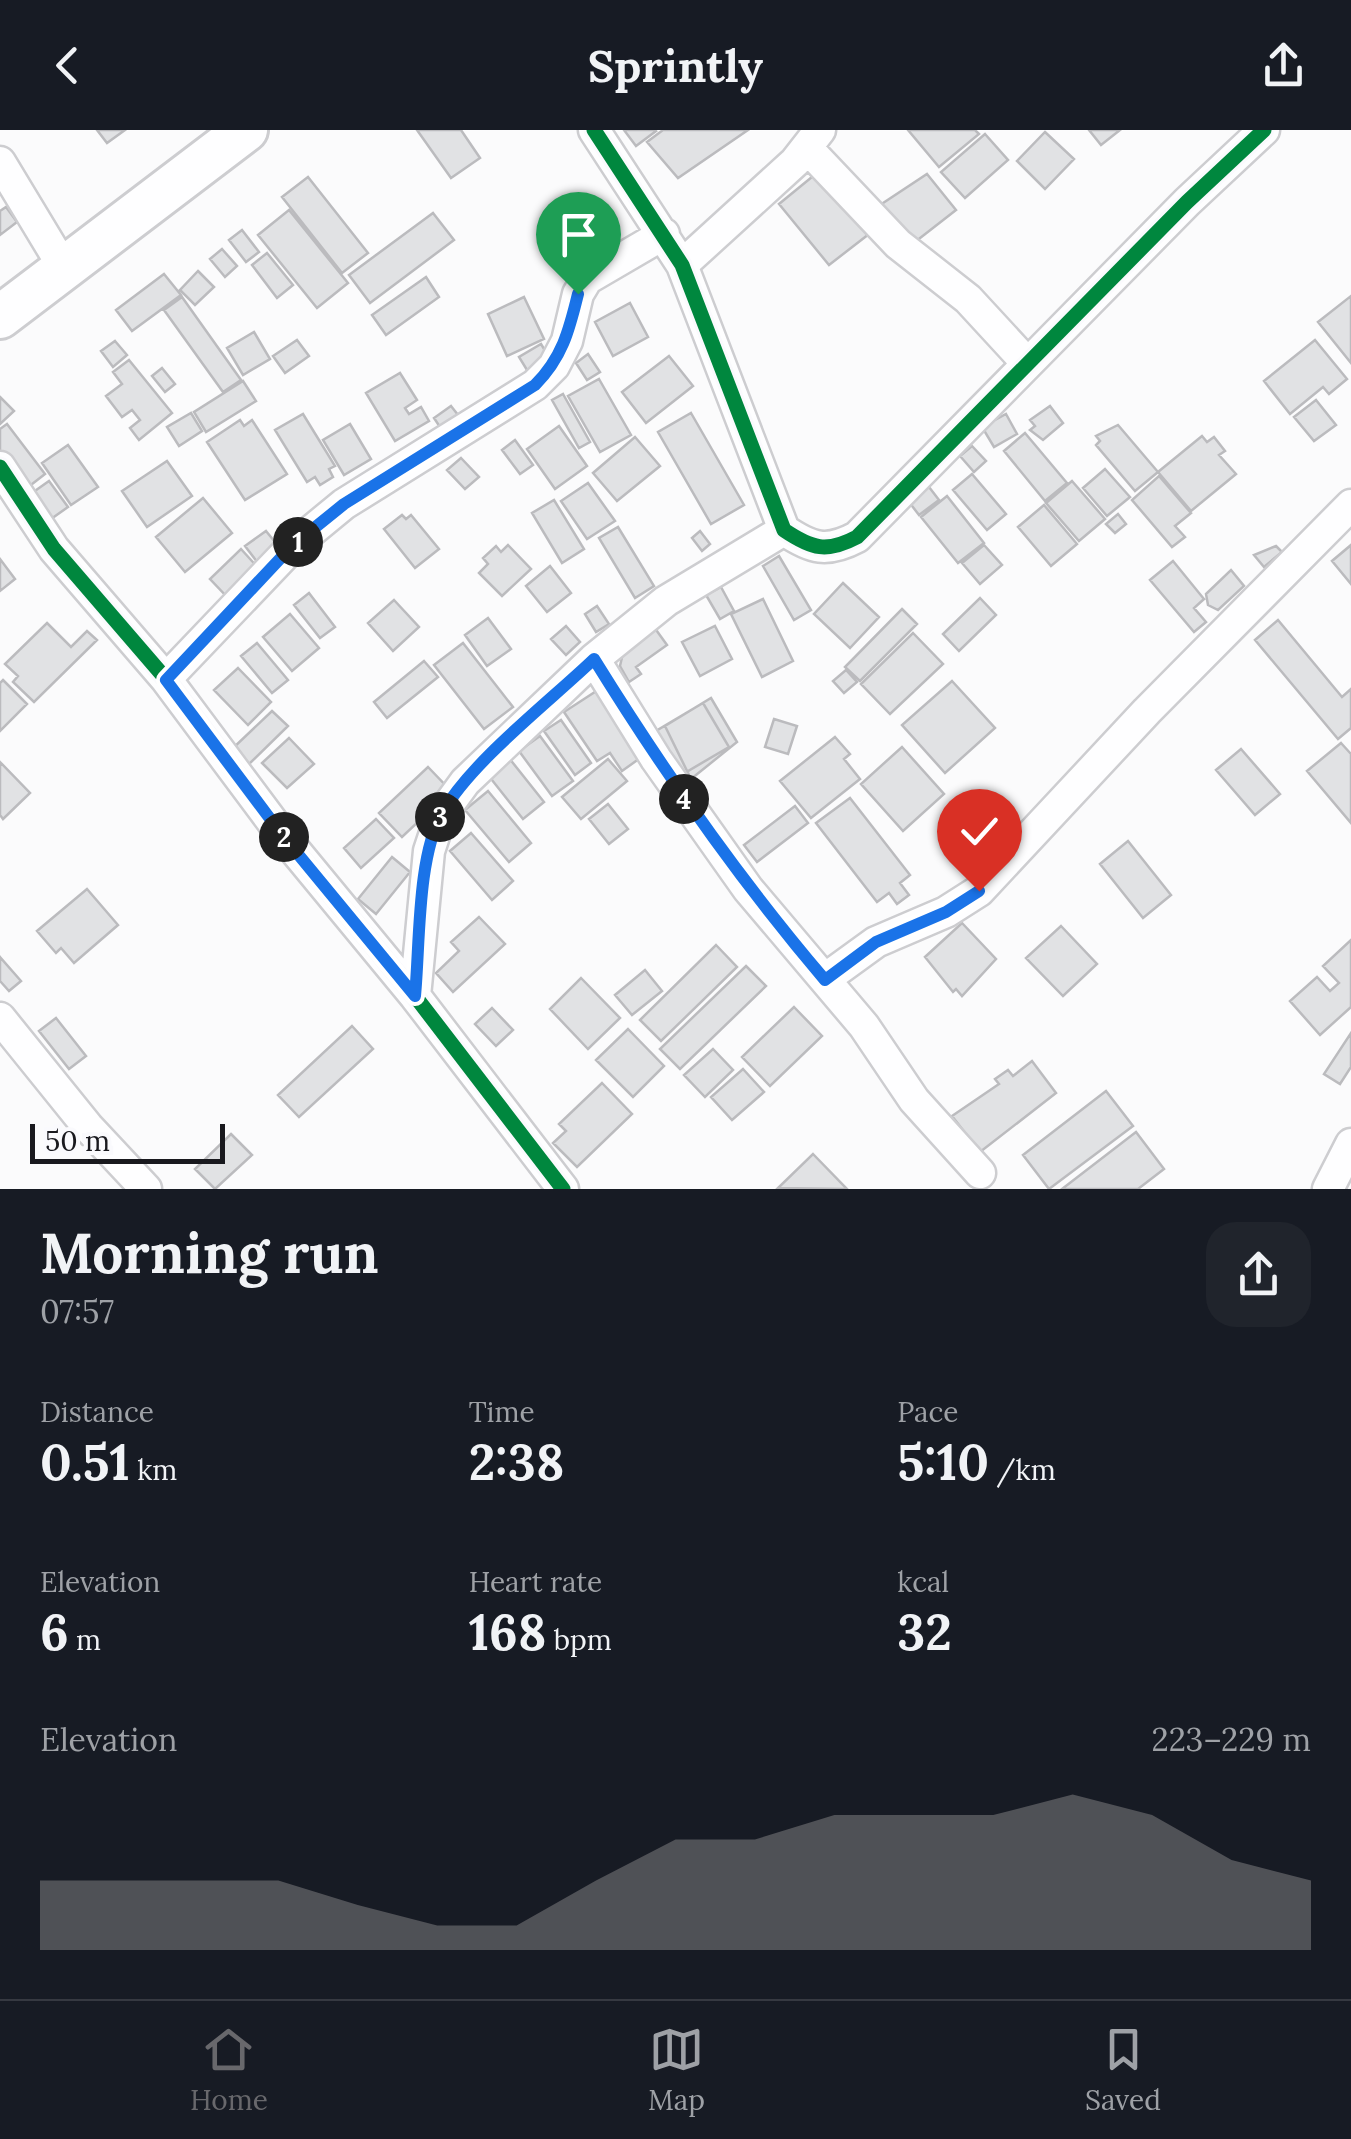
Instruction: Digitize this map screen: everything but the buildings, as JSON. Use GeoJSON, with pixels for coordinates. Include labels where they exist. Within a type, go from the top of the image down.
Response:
{"type":"FeatureCollection","features":[{"type":"Feature","properties":{"kind":"street"},"geometry":{"type":"LineString","coordinates":[[0,317],[246,130]]}},
{"type":"Feature","properties":{"kind":"street"},"geometry":{"type":"LineString","coordinates":[[594,130],[682,265],[784,530],[810,548],[834,549],[857,537],[1264,130]]}},
{"type":"Feature","properties":{"kind":"street"},"geometry":{"type":"LineString","coordinates":[[682,265],[814,139],[898,244],[968,298],[1027,364]]}},
{"type":"Feature","properties":{"kind":"street"},"geometry":{"type":"LineString","coordinates":[[0,162],[64,268]]}},
{"type":"Feature","properties":{"kind":"street"},"geometry":{"type":"LineString","coordinates":[[166,680],[292,546],[344,504],[535,385],[554,366],[567,341],[578,294],[588,279],[664,234]]}},
{"type":"Feature","properties":{"kind":"street"},"geometry":{"type":"LineString","coordinates":[[0,466],[54,549],[166,680],[283,836],[415,996],[563,1189]]}},
{"type":"Feature","properties":{"kind":"street"},"geometry":{"type":"LineString","coordinates":[[825,980],[876,942],[946,912],[979,891],[1147,711],[1351,505]]}},
{"type":"Feature","properties":{"kind":"street"},"geometry":{"type":"LineString","coordinates":[[415,996],[429,851],[441,815],[465,782],[594,659],[666,600],[784,530]]}},
{"type":"Feature","properties":{"kind":"street"},"geometry":{"type":"LineString","coordinates":[[594,659],[656,759],[748,890],[864,1026],[914,1100],[980,1174]]}},
{"type":"Feature","properties":{"kind":"street"},"geometry":{"type":"LineString","coordinates":[[0,1018],[88,1127],[146,1189]]}},
{"type":"Feature","properties":{"kind":"street"},"geometry":{"type":"LineString","coordinates":[[1328,1189],[1351,1144]]}},
{"type":"Feature","properties":{"kind":"cycle path"},"geometry":{"type":"LineString","coordinates":[[594,130],[682,265],[784,530],[820,547],[857,537],[1187,202],[1264,130]]}},
{"type":"Feature","properties":{"kind":"cycle path"},"geometry":{"type":"LineString","coordinates":[[0,467],[54,549],[166,679],[283,836],[415,996],[563,1189]]}},
{"type":"Feature","properties":{"kind":"route"},"geometry":{"type":"LineString","coordinates":[[578,294],[567,341],[554,366],[535,385],[344,504],[292,546],[166,680],[283,836],[415,996],[429,851],[441,815],[465,782],[594,659],[656,759],[748,890],[825,980],[876,942],[946,912],[979,891]]}}]}
